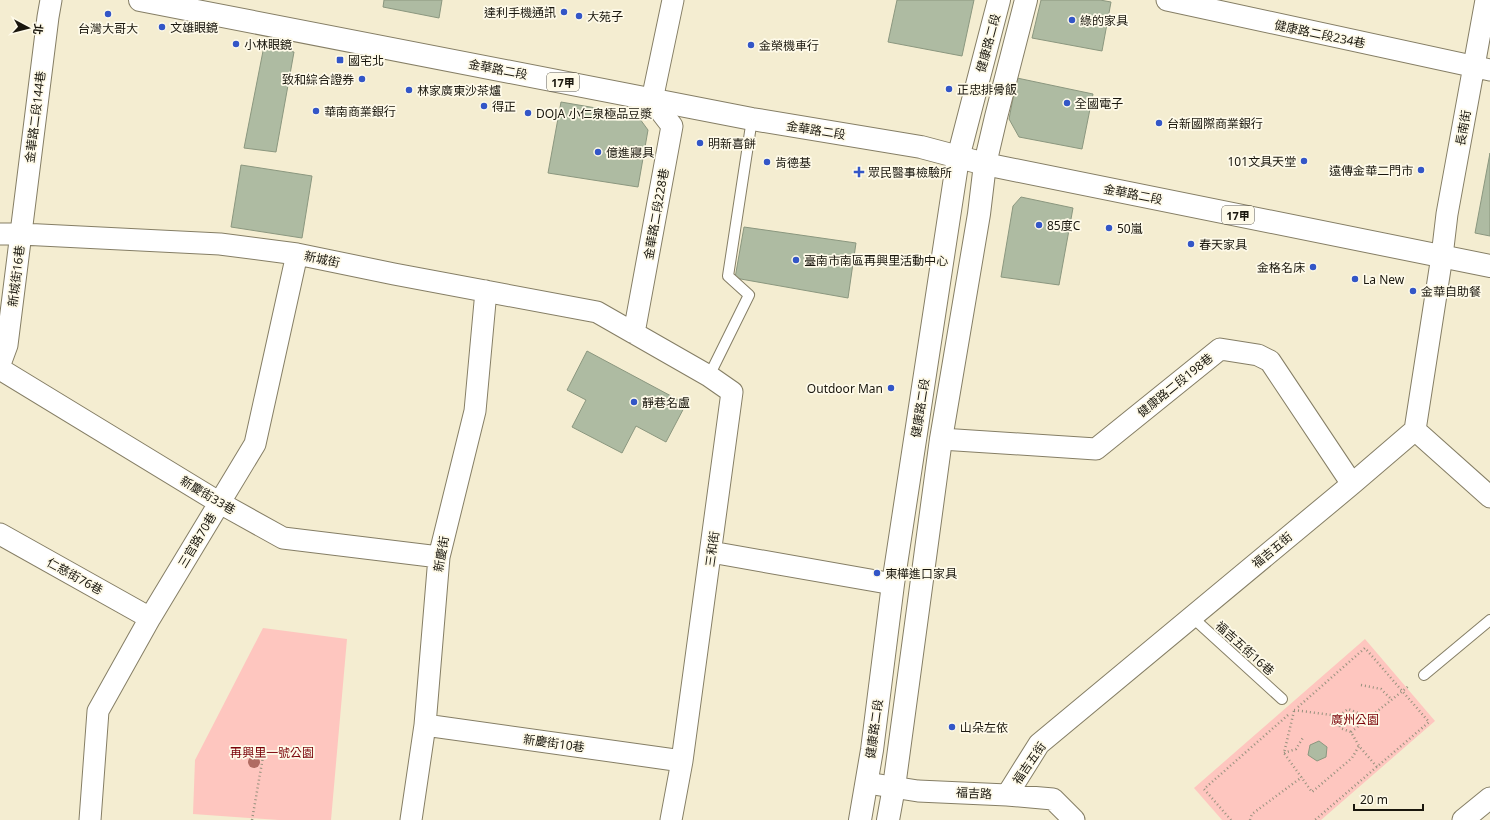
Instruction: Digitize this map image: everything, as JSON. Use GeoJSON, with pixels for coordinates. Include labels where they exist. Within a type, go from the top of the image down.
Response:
{"type":"FeatureCollection","features":[{"type":"Feature","properties":{"kind":"street","name":"金華路二段144巷"},"geometry":{"type":"LineString","coordinates":[[21,234],[51,0]]}},
{"type":"Feature","properties":{"kind":"street","name":"金華路二段"},"geometry":{"type":"LineString","coordinates":[[140,0],[752,119],[921,147],[985,164],[1490,266]]}},
{"type":"Feature","properties":{"kind":"street"},"geometry":{"type":"LineString","coordinates":[[652,100],[673,0]]}},
{"type":"Feature","properties":{"kind":"street","name":"健康路二段"},"geometry":{"type":"LineString","coordinates":[[860,820],[867,783],[893,584],[958,158],[999,0]]}},
{"type":"Feature","properties":{"kind":"street"},"geometry":{"type":"LineString","coordinates":[[888,820],[894,786],[941,440],[979,214],[985,164],[1026,0]]}},
{"type":"Feature","properties":{"kind":"street","name":"健康路二段234巷"},"geometry":{"type":"LineString","coordinates":[[1167,0],[1482,69]]}},
{"type":"Feature","properties":{"kind":"street","name":"長南街"},"geometry":{"type":"LineString","coordinates":[[1442,256],[1447,214],[1482,69],[1486,0]]}},
{"type":"Feature","properties":{"kind":"street","name":"金華路二段228巷"},"geometry":{"type":"LineString","coordinates":[[634,333],[672,126],[652,100]]}},
{"type":"Feature","properties":{"kind":"street","name":"新城街"},"geometry":{"type":"LineString","coordinates":[[0,234],[220,244],[297,254],[597,312],[634,333]]}},
{"type":"Feature","properties":{"kind":"street","name":"新城街16巷"},"geometry":{"type":"LineString","coordinates":[[0,364],[7,345],[21,234]]}},
{"type":"Feature","properties":{"kind":"street","name":"三官路70巷"},"geometry":{"type":"LineString","coordinates":[[90,820],[98,711],[150,618],[255,444],[297,254]]}},
{"type":"Feature","properties":{"kind":"street"},"geometry":{"type":"LineString","coordinates":[[1442,256],[1415,430],[1490,497]]}},
{"type":"Feature","properties":{"kind":"street","name":"新慶街"},"geometry":{"type":"LineString","coordinates":[[411,820],[425,725],[439,557],[475,411],[486,291]]}},
{"type":"Feature","properties":{"kind":"street","name":"三和街"},"geometry":{"type":"LineString","coordinates":[[634,333],[709,376],[732,392],[682,761],[671,820]]}},
{"type":"Feature","properties":{"kind":"street","name":"健康路二段198巷"},"geometry":{"type":"LineString","coordinates":[[941,440],[1096,449],[1220,349],[1258,355],[1270,362],[1352,484]]}},
{"type":"Feature","properties":{"kind":"street","name":"新慶街33巷"},"geometry":{"type":"LineString","coordinates":[[0,369],[220,503],[283,538],[439,557]]}},
{"type":"Feature","properties":{"kind":"street","name":"福吉五街"},"geometry":{"type":"LineString","coordinates":[[1007,795],[1039,744],[1415,430]]}},
{"type":"Feature","properties":{"kind":"street","name":"仁慈街76巷"},"geometry":{"type":"LineString","coordinates":[[0,534],[150,618]]}},
{"type":"Feature","properties":{"kind":"street"},"geometry":{"type":"LineString","coordinates":[[711,552],[893,584]]}},
{"type":"Feature","properties":{"kind":"street","name":"新慶街10巷"},"geometry":{"type":"LineString","coordinates":[[425,725],[682,761]]}},
{"type":"Feature","properties":{"kind":"street","name":"福吉路"},"geometry":{"type":"LineString","coordinates":[[867,783],[894,786],[918,791],[1007,795],[1053,799],[1074,820]]}},
{"type":"Feature","properties":{"kind":"street"},"geometry":{"type":"LineString","coordinates":[[1463,820],[1490,798]]}},
{"type":"Feature","properties":{"kind":"lane"},"geometry":{"type":"LineString","coordinates":[[709,376],[749,295],[728,276],[752,119]]}},
{"type":"Feature","properties":{"kind":"lane","name":"福吉五街16巷"},"geometry":{"type":"LineString","coordinates":[[1192,617],[1282,699]]}},
{"type":"Feature","properties":{"kind":"lane"},"geometry":{"type":"LineString","coordinates":[[1424,675],[1490,620]]}},
{"type":"Feature","properties":{"kind":"path"},"geometry":{"type":"LineString","coordinates":[[1231,820],[1204,789],[1365,648],[1429,722],[1315,820]]}},
{"type":"Feature","properties":{"kind":"path"},"geometry":{"type":"LineString","coordinates":[[1361,685],[1381,689],[1392,700]]}},
{"type":"Feature","properties":{"kind":"path"},"geometry":{"type":"LineString","coordinates":[[1351,732],[1402,691]]}},
{"type":"Feature","properties":{"kind":"path"},"geometry":{"type":"LineString","coordinates":[[1294,710],[1339,716],[1348,709],[1358,713],[1360,725]]}},
{"type":"Feature","properties":{"kind":"path"},"geometry":{"type":"LineString","coordinates":[[1294,710],[1284,753],[1312,792],[1352,758],[1359,746]]}},
{"type":"Feature","properties":{"kind":"path"},"geometry":{"type":"LineString","coordinates":[[1339,716],[1340,728],[1351,732],[1359,746],[1377,767]]}},
{"type":"Feature","properties":{"kind":"path"},"geometry":{"type":"LineString","coordinates":[[1284,753],[1296,749],[1304,736]]}},
{"type":"Feature","properties":{"kind":"path"},"geometry":{"type":"LineString","coordinates":[[252,820],[264,751]]}},
{"type":"Feature","properties":{"kind":"path"},"geometry":{"type":"LineString","coordinates":[[1250,820],[1252,814],[1302,777]]}},
{"type":"Feature","properties":{"kind":"green space","name":"再興里一號公園"},"geometry":{"type":"Polygon","coordinates":[[[263,628],[347,639],[331,820],[279,820],[193,814],[195,760],[263,628]]]}},
{"type":"Feature","properties":{"kind":"green space","name":"廣州公園"},"geometry":{"type":"Polygon","coordinates":[[[1365,639],[1435,721],[1321,820],[1222,820],[1194,788],[1365,639]]]}},
{"type":"Feature","properties":{"kind":"building"},"geometry":{"type":"Polygon","coordinates":[[[384,0],[442,0],[439,18],[383,7],[384,0]]]}},
{"type":"Feature","properties":{"kind":"building"},"geometry":{"type":"Polygon","coordinates":[[[897,0],[974,0],[962,56],[888,42],[897,0]]]}},
{"type":"Feature","properties":{"kind":"building","name":"綠的家具"},"geometry":{"type":"Polygon","coordinates":[[[1041,0],[1100,0],[1111,2],[1102,51],[1032,38],[1041,0]]]}},
{"type":"Feature","properties":{"kind":"building"},"geometry":{"type":"Polygon","coordinates":[[[264,46],[294,52],[276,152],[244,148],[264,46]]]}},
{"type":"Feature","properties":{"kind":"building"},"geometry":{"type":"Polygon","coordinates":[[[1017,78],[1093,94],[1082,149],[1019,137],[1009,119],[1017,78]]]}},
{"type":"Feature","properties":{"kind":"building","name":"億進寢具"},"geometry":{"type":"Polygon","coordinates":[[[561,102],[637,115],[648,130],[638,187],[548,173],[561,102]]]}},
{"type":"Feature","properties":{"kind":"building"},"geometry":{"type":"Polygon","coordinates":[[[1490,153],[1490,236],[1475,233],[1490,153]]]}},
{"type":"Feature","properties":{"kind":"building"},"geometry":{"type":"Polygon","coordinates":[[[241,165],[312,176],[302,238],[231,227],[241,165]]]}},
{"type":"Feature","properties":{"kind":"building"},"geometry":{"type":"Polygon","coordinates":[[[1021,197],[1073,208],[1059,285],[1001,277],[1013,206],[1021,197]]]}},
{"type":"Feature","properties":{"kind":"building","name":"臺南市南區再興里活動中心"},"geometry":{"type":"Polygon","coordinates":[[[744,227],[856,243],[848,298],[735,278],[744,227]]]}},
{"type":"Feature","properties":{"kind":"building","name":"靜巷名盧"},"geometry":{"type":"Polygon","coordinates":[[[587,351],[686,404],[666,442],[636,426],[622,453],[572,427],[586,400],[567,390],[587,351]]]}},
{"type":"Feature","properties":{"kind":"building"},"geometry":{"type":"Polygon","coordinates":[[[1319,741],[1327,747],[1326,757],[1317,761],[1308,755],[1310,745],[1319,741]]]}},
{"type":"Feature","properties":{"kind":"place","name":"達利手機通訊"},"geometry":{"type":"Point","coordinates":[564,12]}},
{"type":"Feature","properties":{"kind":"place","name":"台灣大哥大"},"geometry":{"type":"Point","coordinates":[108,14]}},
{"type":"Feature","properties":{"kind":"place","name":"大苑子"},"geometry":{"type":"Point","coordinates":[579,16]}},
{"type":"Feature","properties":{"kind":"place","name":"綠的家具"},"geometry":{"type":"Point","coordinates":[1072,20]}},
{"type":"Feature","properties":{"kind":"place","name":"文雄眼鏡"},"geometry":{"type":"Point","coordinates":[162,27]}},
{"type":"Feature","properties":{"kind":"place","name":"小林眼鏡"},"geometry":{"type":"Point","coordinates":[236,44]}},
{"type":"Feature","properties":{"kind":"place","name":"金榮機車行"},"geometry":{"type":"Point","coordinates":[751,45]}},
{"type":"Feature","properties":{"kind":"place","name":"國宅北"},"geometry":{"type":"Point","coordinates":[340,60]}},
{"type":"Feature","properties":{"kind":"place","name":"致和綜合證券"},"geometry":{"type":"Point","coordinates":[362,79]}},
{"type":"Feature","properties":{"kind":"place","name":"正忠排骨飯"},"geometry":{"type":"Point","coordinates":[949,89]}},
{"type":"Feature","properties":{"kind":"place","name":"林家廣東沙茶爐"},"geometry":{"type":"Point","coordinates":[409,90]}},
{"type":"Feature","properties":{"kind":"place","name":"全國電子"},"geometry":{"type":"Point","coordinates":[1067,103]}},
{"type":"Feature","properties":{"kind":"place","name":"得正"},"geometry":{"type":"Point","coordinates":[484,106]}},
{"type":"Feature","properties":{"kind":"place","name":"華南商業銀行"},"geometry":{"type":"Point","coordinates":[316,111]}},
{"type":"Feature","properties":{"kind":"place","name":"DOJA 小仁泉極品豆漿"},"geometry":{"type":"Point","coordinates":[528,113]}},
{"type":"Feature","properties":{"kind":"place","name":"台新國際商業銀行"},"geometry":{"type":"Point","coordinates":[1159,123]}},
{"type":"Feature","properties":{"kind":"place","name":"明新喜餅"},"geometry":{"type":"Point","coordinates":[700,143]}},
{"type":"Feature","properties":{"kind":"place","name":"億進寢具"},"geometry":{"type":"Point","coordinates":[598,152]}},
{"type":"Feature","properties":{"kind":"place","name":"101文具天堂"},"geometry":{"type":"Point","coordinates":[1304,161]}},
{"type":"Feature","properties":{"kind":"place","name":"肯德基"},"geometry":{"type":"Point","coordinates":[767,162]}},
{"type":"Feature","properties":{"kind":"place","name":"遠傳金華二門市"},"geometry":{"type":"Point","coordinates":[1421,170]}},
{"type":"Feature","properties":{"kind":"place","name":"眾民醫事檢驗所"},"geometry":{"type":"Point","coordinates":[859,172]}},
{"type":"Feature","properties":{"kind":"place","name":"85度C"},"geometry":{"type":"Point","coordinates":[1039,225]}},
{"type":"Feature","properties":{"kind":"place","name":"50嵐"},"geometry":{"type":"Point","coordinates":[1109,228]}},
{"type":"Feature","properties":{"kind":"place","name":"春天家具"},"geometry":{"type":"Point","coordinates":[1191,244]}},
{"type":"Feature","properties":{"kind":"place","name":"臺南市南區再興里活動中心"},"geometry":{"type":"Point","coordinates":[796,260]}},
{"type":"Feature","properties":{"kind":"place","name":"金格名床"},"geometry":{"type":"Point","coordinates":[1313,267]}},
{"type":"Feature","properties":{"kind":"place","name":"La New"},"geometry":{"type":"Point","coordinates":[1355,279]}},
{"type":"Feature","properties":{"kind":"place","name":"金華自助餐"},"geometry":{"type":"Point","coordinates":[1413,291]}},
{"type":"Feature","properties":{"kind":"place","name":"Outdoor Man"},"geometry":{"type":"Point","coordinates":[891,388]}},
{"type":"Feature","properties":{"kind":"place","name":"靜巷名盧"},"geometry":{"type":"Point","coordinates":[634,402]}},
{"type":"Feature","properties":{"kind":"place","name":"東樺進口家具"},"geometry":{"type":"Point","coordinates":[877,573]}},
{"type":"Feature","properties":{"kind":"place","name":"山朵左依"},"geometry":{"type":"Point","coordinates":[952,727]}}]}
